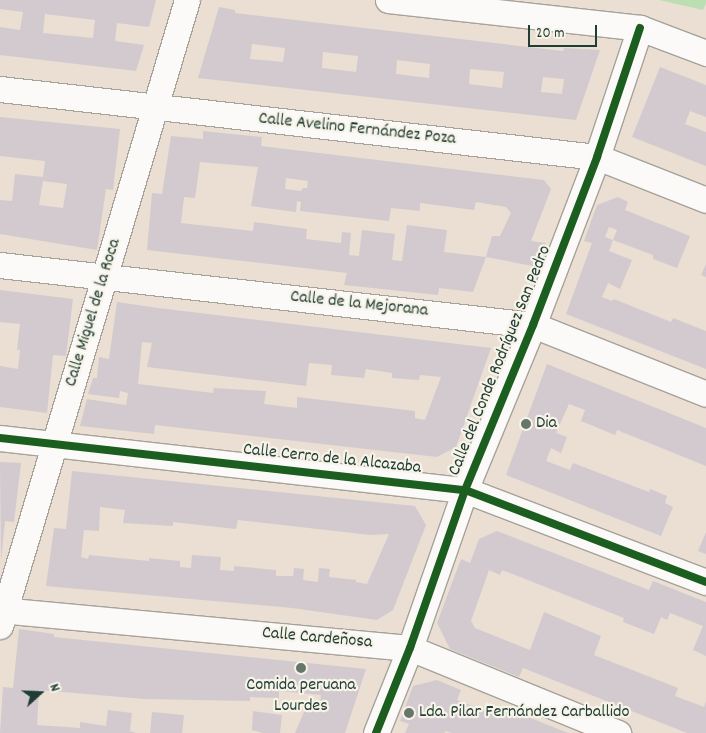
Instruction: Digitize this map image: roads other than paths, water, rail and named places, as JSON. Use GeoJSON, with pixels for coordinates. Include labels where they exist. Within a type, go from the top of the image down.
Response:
{"type":"FeatureCollection","features":[{"type":"Feature","properties":{"kind":"street","name":"Calle Miguel de la Roca"},"geometry":{"type":"LineString","coordinates":[[2,615],[156,108],[186,0]]}},
{"type":"Feature","properties":{"kind":"street"},"geometry":{"type":"LineString","coordinates":[[388,0],[640,28],[706,53]]}},
{"type":"Feature","properties":{"kind":"street","name":"Calle del Conde Rodríguez San Pedro"},"geometry":{"type":"LineString","coordinates":[[376,733],[410,648],[465,490],[533,325],[597,157],[640,28]]}},
{"type":"Feature","properties":{"kind":"street","name":"Calle Avelino Fernández Poza"},"geometry":{"type":"LineString","coordinates":[[0,89],[597,157],[706,200]]}},
{"type":"Feature","properties":{"kind":"street","name":"Calle de la Mejorana"},"geometry":{"type":"LineString","coordinates":[[0,265],[533,325],[706,394]]}},
{"type":"Feature","properties":{"kind":"street","name":"Calle Cerro de la Alcazaba"},"geometry":{"type":"LineString","coordinates":[[0,438],[465,490],[706,582]]}},
{"type":"Feature","properties":{"kind":"street","name":"Calle Cardeñosa"},"geometry":{"type":"LineString","coordinates":[[2,615],[410,648],[618,733]]}},
{"type":"Feature","properties":{"kind":"place","name":"Dia"},"geometry":{"type":"Point","coordinates":[526,424]}},
{"type":"Feature","properties":{"kind":"place","name":"Comida peruana Lourdes"},"geometry":{"type":"Point","coordinates":[301,668]}},
{"type":"Feature","properties":{"kind":"place","name":"Lda. Pilar Fernández Carballido"},"geometry":{"type":"Point","coordinates":[409,713]}}]}
